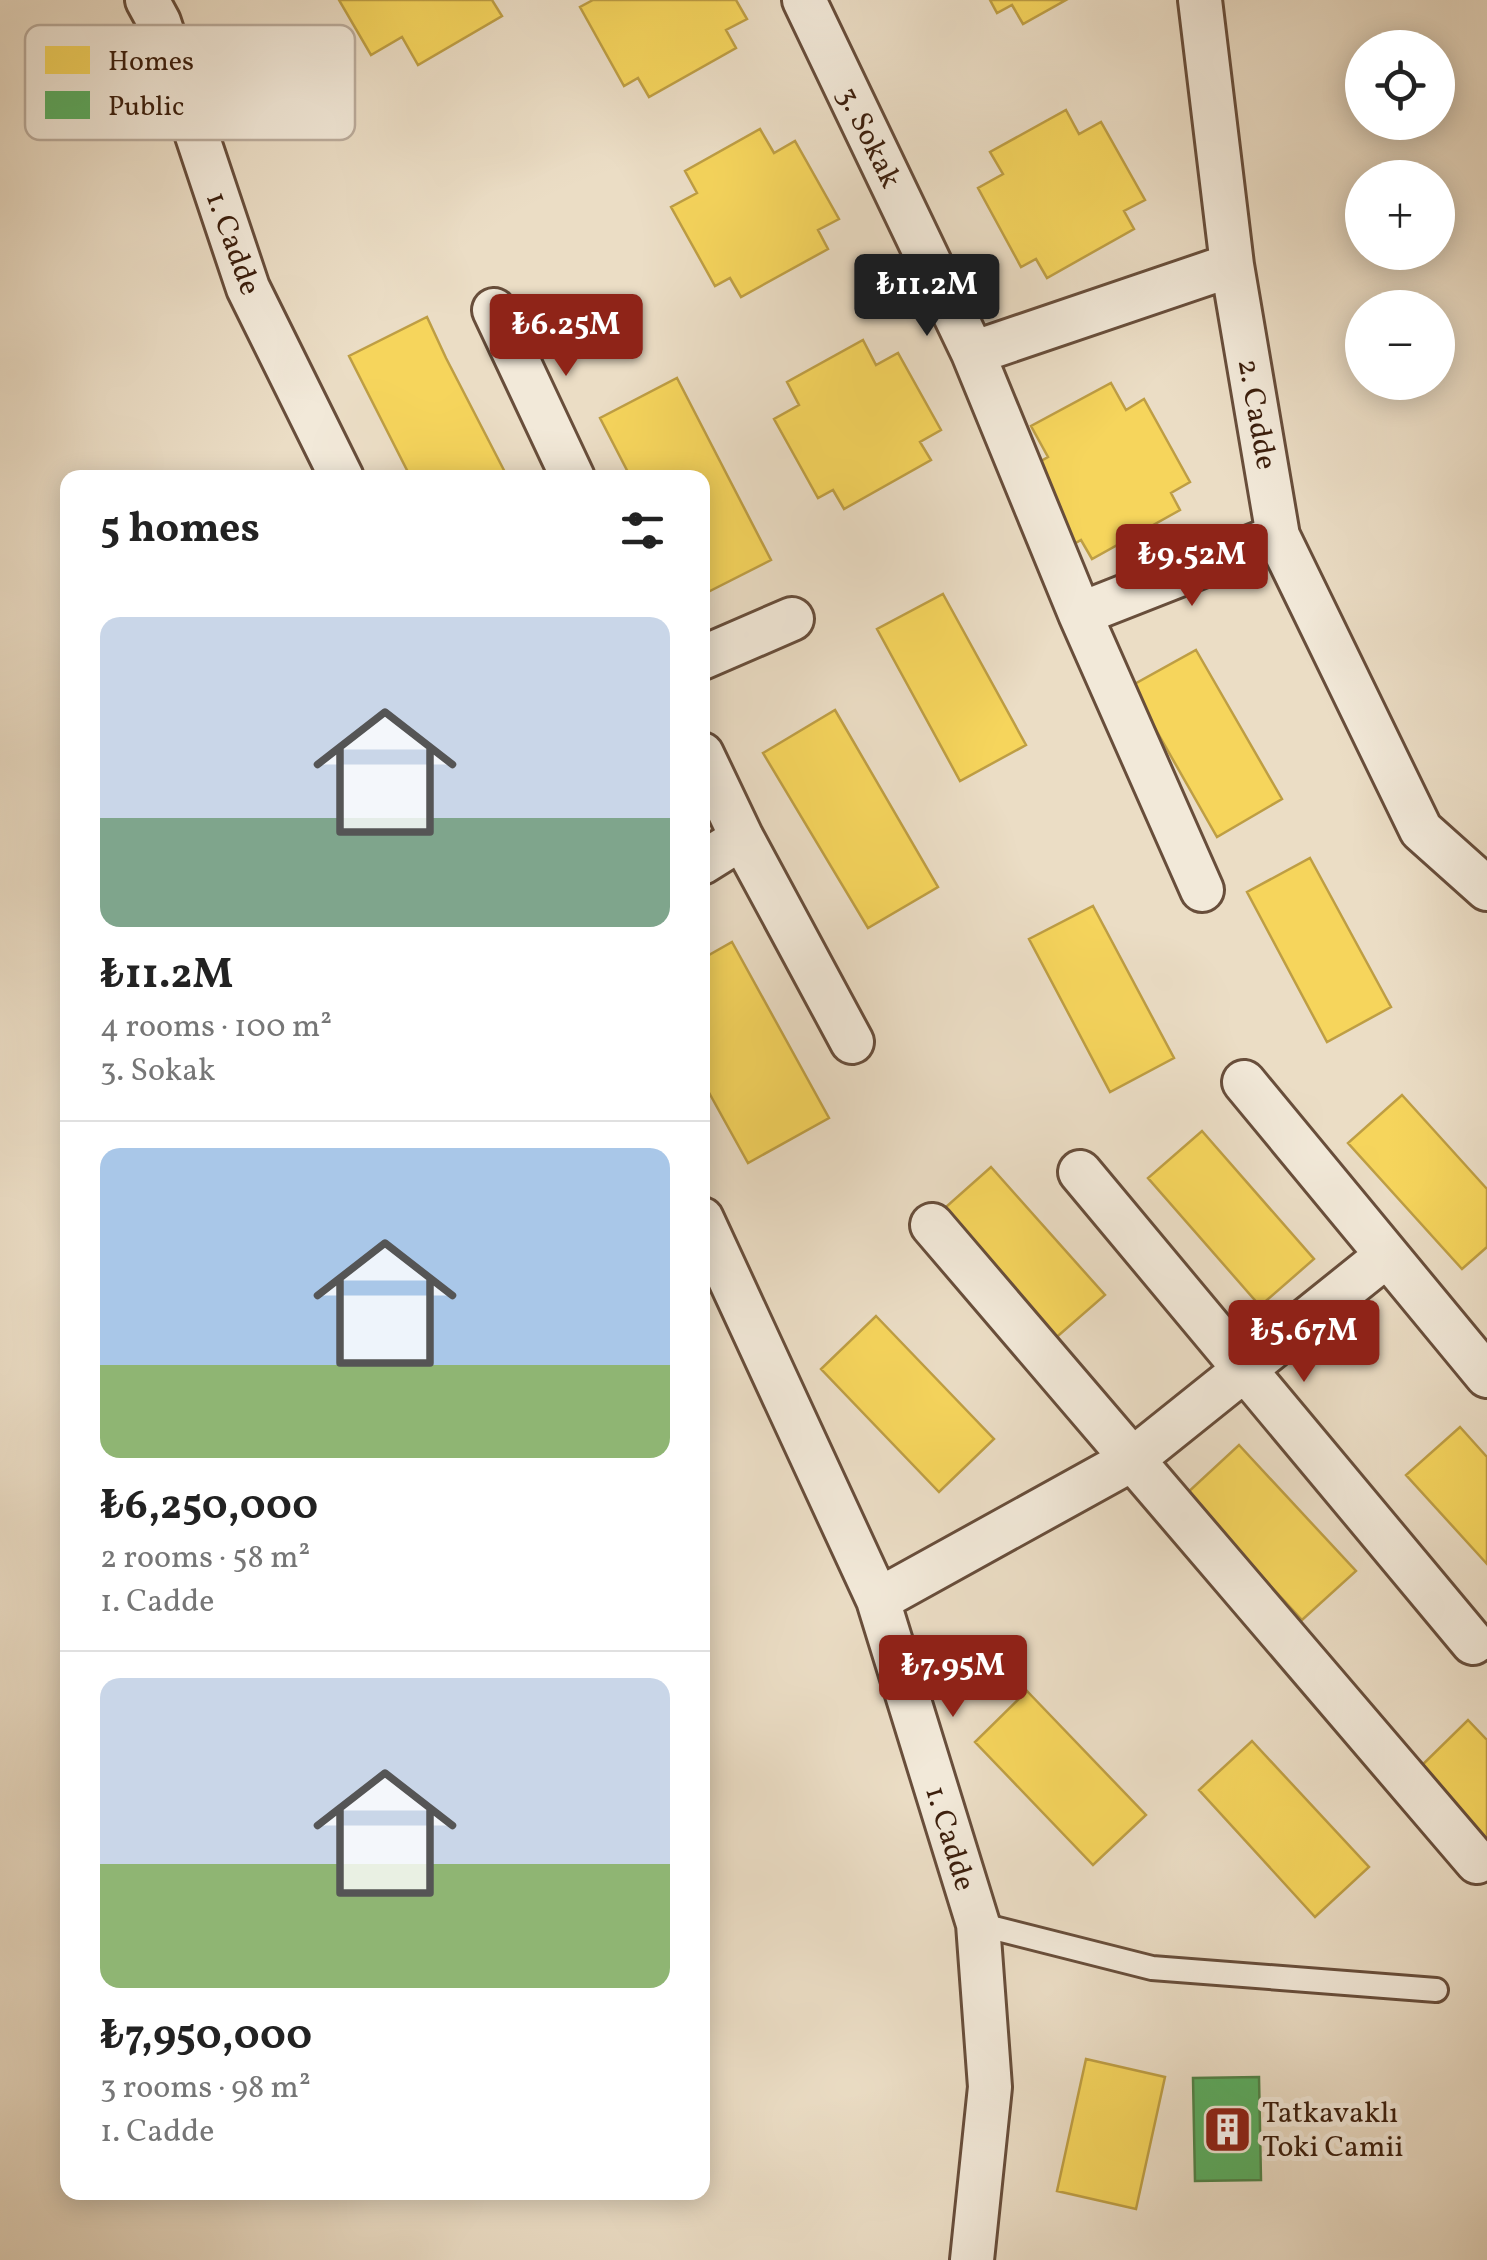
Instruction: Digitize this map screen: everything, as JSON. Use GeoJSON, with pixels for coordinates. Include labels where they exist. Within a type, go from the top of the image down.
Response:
{"type":"FeatureCollection","features":[{"type":"Feature","properties":{"kind":"street","name":"1. Cadde"},"geometry":{"type":"LineString","coordinates":[[147,0],[160,25]]}},
{"type":"Feature","properties":{"kind":"street","name":"3. Sokak"},"geometry":{"type":"LineString","coordinates":[[804,0],[974,353],[1080,614],[1202,890]]}},
{"type":"Feature","properties":{"kind":"street","name":"2. Cadde"},"geometry":{"type":"LineString","coordinates":[[1200,0],[1232,265],[1278,536],[1421,830],[1487,889]]}},
{"type":"Feature","properties":{"kind":"street","name":"1. Cadde"},"geometry":{"type":"LineString","coordinates":[[198,140],[248,288],[338,470]]}},
{"type":"Feature","properties":{"kind":"street"},"geometry":{"type":"LineString","coordinates":[[974,353],[1232,265]]}},
{"type":"Feature","properties":{"kind":"street"},"geometry":{"type":"LineString","coordinates":[[494,310],[569,470]]}},
{"type":"Feature","properties":{"kind":"street"},"geometry":{"type":"LineString","coordinates":[[1080,614],[1278,536]]}},
{"type":"Feature","properties":{"kind":"street"},"geometry":{"type":"LineString","coordinates":[[710,655],[792,619]]}},
{"type":"Feature","properties":{"kind":"street"},"geometry":{"type":"LineString","coordinates":[[710,771],[852,1042]]}},
{"type":"Feature","properties":{"kind":"street"},"geometry":{"type":"LineString","coordinates":[[710,858],[742,838]]}},
{"type":"Feature","properties":{"kind":"street"},"geometry":{"type":"LineString","coordinates":[[1244,1082],[1487,1376]]}},
{"type":"Feature","properties":{"kind":"street"},"geometry":{"type":"LineString","coordinates":[[1080,1172],[1473,1642]]}},
{"type":"Feature","properties":{"kind":"street"},"geometry":{"type":"LineString","coordinates":[[932,1225],[1477,1862]]}},
{"type":"Feature","properties":{"kind":"street","name":"1. Cadde"},"geometry":{"type":"LineString","coordinates":[[710,1236],[878,1600],[978,1924],[990,2087],[980,2259]]}},
{"type":"Feature","properties":{"kind":"street"},"geometry":{"type":"LineString","coordinates":[[878,1600],[1132,1459],[1386,1256]]}},
{"type":"Feature","properties":{"kind":"lane"},"geometry":{"type":"LineString","coordinates":[[978,1924],[1152,1968],[1436,1990]]}},
{"type":"Feature","properties":{"kind":"building: Homes"},"geometry":{"type":"Polygon","coordinates":[[[339,0],[492,0],[502,16],[418,65],[402,37],[371,55],[339,0]]]}},
{"type":"Feature","properties":{"kind":"building: Homes"},"geometry":{"type":"Polygon","coordinates":[[[593,0],[736,0],[747,19],[726,30],[736,48],[649,97],[638,78],[624,86],[580,7],[593,0]]]}},
{"type":"Feature","properties":{"kind":"building: Homes"},"geometry":{"type":"Polygon","coordinates":[[[990,0],[1066,0],[1023,24],[1012,5],[997,13],[990,0]]]}},
{"type":"Feature","properties":{"kind":"building: Homes"},"geometry":{"type":"Polygon","coordinates":[[[1066,110],[1079,134],[1101,122],[1145,200],[1124,211],[1134,229],[1047,278],[1036,259],[1021,267],[978,188],[1003,174],[990,152],[1066,110]]]}},
{"type":"Feature","properties":{"kind":"building: Homes"},"geometry":{"type":"Polygon","coordinates":[[[760,129],[774,153],[795,141],[839,219],[818,230],[828,249],[741,297],[730,278],[715,286],[671,207],[697,193],[685,171],[760,129]]]}},
{"type":"Feature","properties":{"kind":"building: Homes"},"geometry":{"type":"Polygon","coordinates":[[[427,317],[504,470],[407,470],[349,356],[427,317]]]}},
{"type":"Feature","properties":{"kind":"building: Homes"},"geometry":{"type":"Polygon","coordinates":[[[863,340],[876,365],[898,353],[941,430],[920,442],[931,460],[844,509],[833,490],[818,498],[774,419],[799,405],[787,382],[863,340]]]}},
{"type":"Feature","properties":{"kind":"building: Homes"},"geometry":{"type":"Polygon","coordinates":[[[677,378],[771,560],[710,591],[710,470],[627,470],[600,418],[677,378]]]}},
{"type":"Feature","properties":{"kind":"building: Homes"},"geometry":{"type":"Polygon","coordinates":[[[1111,383],[1126,410],[1144,399],[1190,482],[1171,493],[1180,510],[1092,559],[1081,540],[1067,548],[1025,470],[1048,457],[1031,426],[1111,383]]]}},
{"type":"Feature","properties":{"kind":"building: Homes"},"geometry":{"type":"Polygon","coordinates":[[[943,594],[1026,745],[960,781],[877,629],[943,594]]]}},
{"type":"Feature","properties":{"kind":"building: Homes"},"geometry":{"type":"Polygon","coordinates":[[[1196,650],[1282,799],[1217,837],[1131,686],[1196,650]]]}},
{"type":"Feature","properties":{"kind":"building: Homes"},"geometry":{"type":"Polygon","coordinates":[[[835,710],[938,887],[868,928],[763,753],[835,710]]]}},
{"type":"Feature","properties":{"kind":"building: Homes"},"geometry":{"type":"Polygon","coordinates":[[[1310,858],[1391,1007],[1327,1042],[1247,892],[1310,858]]]}},
{"type":"Feature","properties":{"kind":"building: Homes"},"geometry":{"type":"Polygon","coordinates":[[[1093,906],[1174,1058],[1110,1092],[1029,939],[1093,906]]]}},
{"type":"Feature","properties":{"kind":"building: Homes"},"geometry":{"type":"Polygon","coordinates":[[[732,942],[829,1118],[748,1163],[710,1094],[710,954],[732,942]]]}},
{"type":"Feature","properties":{"kind":"building: Homes"},"geometry":{"type":"Polygon","coordinates":[[[1402,1095],[1487,1189],[1487,1247],[1462,1269],[1348,1143],[1402,1095]]]}},
{"type":"Feature","properties":{"kind":"building: Homes"},"geometry":{"type":"Polygon","coordinates":[[[1202,1131],[1314,1259],[1260,1306],[1148,1178],[1202,1131]]]}},
{"type":"Feature","properties":{"kind":"building: Homes"},"geometry":{"type":"Polygon","coordinates":[[[991,1167],[1105,1295],[1051,1342],[938,1214],[991,1167]]]}},
{"type":"Feature","properties":{"kind":"building: Homes"},"geometry":{"type":"Polygon","coordinates":[[[876,1316],[994,1439],[939,1492],[821,1369],[876,1316]]]}},
{"type":"Feature","properties":{"kind":"building: Homes"},"geometry":{"type":"Polygon","coordinates":[[[1460,1427],[1487,1457],[1487,1564],[1406,1475],[1460,1427]]]}},
{"type":"Feature","properties":{"kind":"building: Homes"},"geometry":{"type":"Polygon","coordinates":[[[1239,1445],[1356,1571],[1302,1620],[1186,1494],[1239,1445]]]}},
{"type":"Feature","properties":{"kind":"building: Homes"},"geometry":{"type":"Polygon","coordinates":[[[1027,1691],[1146,1815],[1093,1865],[975,1742],[1027,1691]]]}},
{"type":"Feature","properties":{"kind":"building: Homes"},"geometry":{"type":"Polygon","coordinates":[[[1468,1720],[1487,1740],[1487,1845],[1416,1771],[1468,1720]]]}},
{"type":"Feature","properties":{"kind":"building: Homes"},"geometry":{"type":"Polygon","coordinates":[[[1252,1741],[1369,1867],[1315,1917],[1199,1790],[1252,1741]]]}},
{"type":"Feature","properties":{"kind":"building: Homes"},"geometry":{"type":"Polygon","coordinates":[[[1086,2059],[1165,2077],[1136,2209],[1057,2191],[1086,2059]]]}},
{"type":"Feature","properties":{"kind":"building: Public","name":"Tatkavaklı Toki Camii"},"geometry":{"type":"Polygon","coordinates":[[[1259,2077],[1261,2180],[1195,2181],[1193,2078],[1259,2077]]]}},
{"type":"Feature","properties":{"kind":"place","name":"Tatkavaklı Toki Camii"},"geometry":{"type":"Point","coordinates":[1227,2129]}}]}
